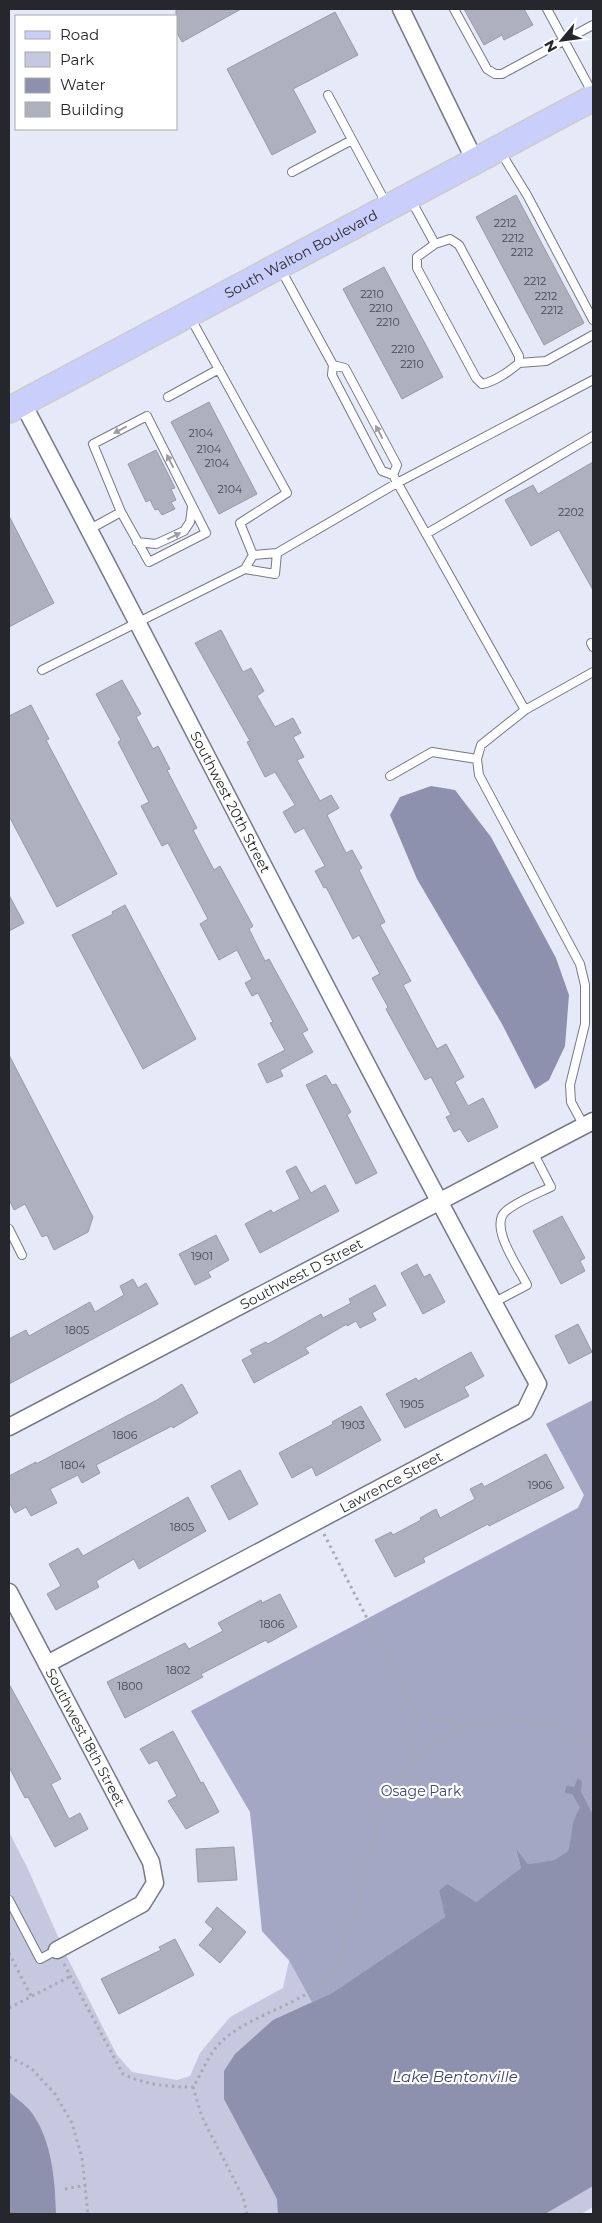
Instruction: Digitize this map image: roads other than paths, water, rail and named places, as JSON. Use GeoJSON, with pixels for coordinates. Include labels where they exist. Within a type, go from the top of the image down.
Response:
{"type":"FeatureCollection","features":[{"type":"Feature","properties":{"kind":"main road","name":"South Walton Boulevard"},"geometry":{"type":"LineString","coordinates":[[16,406],[593,96]]}},
{"type":"Feature","properties":{"kind":"street"},"geometry":{"type":"LineString","coordinates":[[401,9],[475,161]]}},
{"type":"Feature","properties":{"kind":"street","name":"Southwest 20th Street"},"geometry":{"type":"LineString","coordinates":[[16,406],[90,530],[438,1202]]}},
{"type":"Feature","properties":{"kind":"street","name":"Southwest D Street"},"geometry":{"type":"LineString","coordinates":[[9,1427],[588,1123]]}},
{"type":"Feature","properties":{"kind":"street","name":"Lawrence Street"},"geometry":{"type":"LineString","coordinates":[[47,1664],[525,1410],[538,1384],[438,1202]]}},
{"type":"Feature","properties":{"kind":"street","name":"Southwest 18th Street"},"geometry":{"type":"LineString","coordinates":[[9,1592],[151,1862],[155,1883],[142,1904],[57,1950]]}},
{"type":"Feature","properties":{"kind":"lane"},"geometry":{"type":"LineString","coordinates":[[454,9],[487,69],[495,74],[502,74],[593,25]]}},
{"type":"Feature","properties":{"kind":"lane"},"geometry":{"type":"LineString","coordinates":[[548,9],[593,96]]}},
{"type":"Feature","properties":{"kind":"lane"},"geometry":{"type":"LineString","coordinates":[[328,95],[352,140],[398,201],[435,244]]}},
{"type":"Feature","properties":{"kind":"lane"},"geometry":{"type":"LineString","coordinates":[[292,172],[352,140]]}},
{"type":"Feature","properties":{"kind":"lane"},"geometry":{"type":"LineString","coordinates":[[498,148],[526,195],[593,320]]}},
{"type":"Feature","properties":{"kind":"lane"},"geometry":{"type":"LineString","coordinates":[[519,363],[519,356],[459,245],[450,239],[435,244],[417,256],[417,268],[476,378],[482,384],[487,383],[519,363],[546,361],[593,335]]}},
{"type":"Feature","properties":{"kind":"lane"},"geometry":{"type":"LineString","coordinates":[[279,265],[333,365],[332,375],[382,471],[393,475],[525,710]]}},
{"type":"Feature","properties":{"kind":"lane"},"geometry":{"type":"LineString","coordinates":[[189,314],[287,493],[240,523],[253,555]]}},
{"type":"Feature","properties":{"kind":"lane"},"geometry":{"type":"LineString","coordinates":[[333,365],[345,368],[397,465],[393,475]]}},
{"type":"Feature","properties":{"kind":"lane"},"geometry":{"type":"LineString","coordinates":[[168,397],[219,369]]}},
{"type":"Feature","properties":{"kind":"lane"},"geometry":{"type":"LineString","coordinates":[[253,555],[277,553],[397,483],[593,380]]}},
{"type":"Feature","properties":{"kind":"lane"},"geometry":{"type":"LineString","coordinates":[[146,416],[192,505],[206,533],[149,562],[121,512],[93,444],[146,416]]}},
{"type":"Feature","properties":{"kind":"lane"},"geometry":{"type":"LineString","coordinates":[[426,534],[593,436]]}},
{"type":"Feature","properties":{"kind":"lane"},"geometry":{"type":"LineString","coordinates":[[138,542],[156,544],[184,531],[190,522],[192,505]]}},
{"type":"Feature","properties":{"kind":"lane"},"geometry":{"type":"LineString","coordinates":[[90,530],[121,512]]}},
{"type":"Feature","properties":{"kind":"lane"},"geometry":{"type":"LineString","coordinates":[[245,569],[275,574],[277,553]]}},
{"type":"Feature","properties":{"kind":"lane"},"geometry":{"type":"LineString","coordinates":[[42,670],[245,569],[253,555]]}},
{"type":"Feature","properties":{"kind":"lane"},"geometry":{"type":"LineString","coordinates":[[588,1123],[571,1102],[570,1085],[585,1024],[585,985],[580,964],[479,775],[477,759],[481,745],[525,710],[593,672]]}},
{"type":"Feature","properties":{"kind":"lane"},"geometry":{"type":"LineString","coordinates":[[390,776],[432,752],[477,759]]}},
{"type":"Feature","properties":{"kind":"lane"},"geometry":{"type":"LineString","coordinates":[[493,1303],[527,1284],[503,1239],[499,1227],[499,1219],[506,1211],[551,1187],[533,1152]]}},
{"type":"Feature","properties":{"kind":"lane"},"geometry":{"type":"LineString","coordinates":[[9,1230],[22,1255]]}},
{"type":"Feature","properties":{"kind":"lane"},"geometry":{"type":"LineString","coordinates":[[9,1900],[40,1958],[57,1950]]}},
{"type":"Feature","properties":{"kind":"water"},"geometry":{"type":"Polygon","coordinates":[[[431,786],[455,790],[491,837],[556,958],[569,995],[565,1046],[549,1080],[535,1089],[502,1024],[417,879],[390,815],[400,797],[431,786]]]}},
{"type":"Feature","properties":{"kind":"water","name":"Lake Bentonville"},"geometry":{"type":"Polygon","coordinates":[[[578,1778],[582,1782],[581,1791],[593,1812],[593,2186],[545,2214],[278,2214],[277,2199],[224,2099],[224,2071],[235,2054],[273,2020],[332,1993],[445,1917],[439,1891],[447,1884],[476,1902],[521,1868],[516,1849],[528,1864],[554,1860],[568,1851],[573,1824],[580,1808],[572,1794],[565,1793],[566,1786],[574,1787],[578,1778]]]}},
{"type":"Feature","properties":{"kind":"water"},"geometry":{"type":"Polygon","coordinates":[[[9,2092],[32,2113],[44,2136],[53,2174],[56,2214],[9,2214],[9,2092]]]}},
{"type":"Feature","properties":{"kind":"park label","name":"Osage Park"},"geometry":{"type":"Point","coordinates":[421,1791]}}]}
